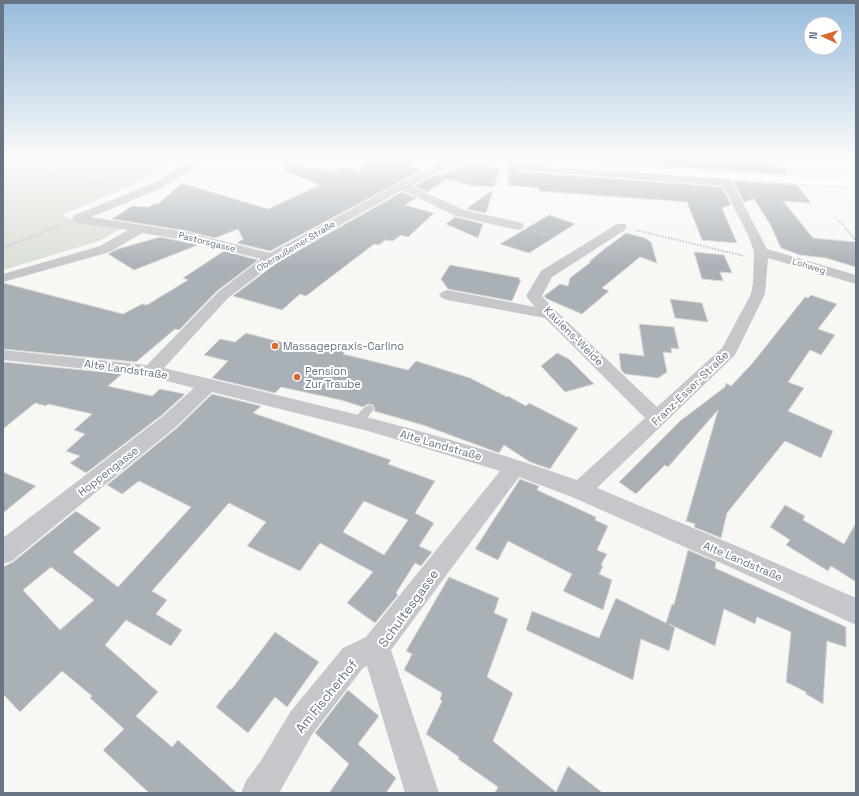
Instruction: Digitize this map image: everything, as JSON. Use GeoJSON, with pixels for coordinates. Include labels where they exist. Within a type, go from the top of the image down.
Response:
{"type":"FeatureCollection","features":[{"type":"Feature","properties":{"kind":"street"},"geometry":{"type":"LineString","coordinates":[[78,219],[138,195]]}},
{"type":"Feature","properties":{"kind":"street","name":"Oberaußemer Straße"},"geometry":{"type":"LineString","coordinates":[[151,371],[221,299],[223,295],[272,258],[385,195]]}},
{"type":"Feature","properties":{"kind":"street"},"geometry":{"type":"LineString","coordinates":[[422,195],[460,213],[518,226]]}},
{"type":"Feature","properties":{"kind":"street","name":"Franz-Esser-Straße"},"geometry":{"type":"LineString","coordinates":[[580,491],[729,351],[758,294],[761,256],[755,237],[733,195]]}},
{"type":"Feature","properties":{"kind":"street","name":"Pastorsgasse"},"geometry":{"type":"LineString","coordinates":[[78,219],[187,236],[272,258]]}},
{"type":"Feature","properties":{"kind":"street"},"geometry":{"type":"LineString","coordinates":[[560,248],[578,255],[622,227]]}},
{"type":"Feature","properties":{"kind":"street"},"geometry":{"type":"LineString","coordinates":[[3,278],[105,249],[141,228]]}},
{"type":"Feature","properties":{"kind":"street","name":"Kaulens-Weide"},"geometry":{"type":"LineString","coordinates":[[578,255],[546,274],[534,296],[550,314],[658,419]]}},
{"type":"Feature","properties":{"kind":"street","name":"Lohweg"},"geometry":{"type":"LineString","coordinates":[[761,256],[856,280]]}},
{"type":"Feature","properties":{"kind":"street"},"geometry":{"type":"LineString","coordinates":[[447,295],[550,314]]}},
{"type":"Feature","properties":{"kind":"street","name":"Alte Landstraße"},"geometry":{"type":"LineString","coordinates":[[3,355],[151,371],[208,384],[364,415],[580,491],[757,567],[856,612]]}},
{"type":"Feature","properties":{"kind":"street","name":"Hoppengasse"},"geometry":{"type":"LineString","coordinates":[[3,553],[170,421],[208,384]]}},
{"type":"Feature","properties":{"kind":"street","name":"Schultesgasse"},"geometry":{"type":"LineString","coordinates":[[422,793],[376,647],[515,467]]}},
{"type":"Feature","properties":{"kind":"street","name":"Am Fischerhof"},"geometry":{"type":"LineString","coordinates":[[258,793],[272,774],[302,722],[323,695],[353,658],[376,647]]}},
{"type":"Feature","properties":{"kind":"path"},"geometry":{"type":"LineString","coordinates":[[835,217],[856,242]]}},
{"type":"Feature","properties":{"kind":"path"},"geometry":{"type":"LineString","coordinates":[[4,247],[78,219]]}},
{"type":"Feature","properties":{"kind":"path"},"geometry":{"type":"LineString","coordinates":[[622,227],[761,256]]}},
{"type":"Feature","properties":{"kind":"shaded area"},"geometry":{"type":"Polygon","coordinates":[[[3,195],[109,195],[62,215],[76,221],[120,229],[99,241],[3,270],[3,195]]]}},
{"type":"Feature","properties":{"kind":"building"},"geometry":{"type":"Polygon","coordinates":[[[168,195],[222,195],[268,209],[298,195],[375,195],[270,251],[237,243],[243,239],[238,229],[215,238],[187,231],[112,219],[132,206],[149,207],[154,204],[158,204],[168,195]]]}},
{"type":"Feature","properties":{"kind":"building"},"geometry":{"type":"Polygon","coordinates":[[[396,195],[409,195],[416,198],[405,205],[434,213],[408,237],[401,235],[393,241],[385,240],[379,245],[374,244],[306,296],[300,294],[282,310],[233,296],[278,262],[396,195]]]}},
{"type":"Feature","properties":{"kind":"building"},"geometry":{"type":"Polygon","coordinates":[[[486,195],[491,195],[486,213],[466,209],[486,195]]]}},
{"type":"Feature","properties":{"kind":"building"},"geometry":{"type":"Polygon","coordinates":[[[595,195],[726,195],[731,205],[722,208],[737,243],[702,240],[687,202],[595,195]]]}},
{"type":"Feature","properties":{"kind":"building"},"geometry":{"type":"Polygon","coordinates":[[[740,195],[805,195],[811,203],[783,201],[813,238],[856,242],[856,267],[826,258],[800,255],[781,248],[770,224],[754,199],[744,202],[740,195]]]}},
{"type":"Feature","properties":{"kind":"building"},"geometry":{"type":"Polygon","coordinates":[[[549,215],[575,224],[529,253],[500,244],[549,215]]]}},
{"type":"Feature","properties":{"kind":"building"},"geometry":{"type":"Polygon","coordinates":[[[455,217],[483,224],[478,238],[446,224],[455,217]]]}},
{"type":"Feature","properties":{"kind":"building"},"geometry":{"type":"Polygon","coordinates":[[[626,233],[645,238],[651,242],[657,263],[640,257],[602,288],[609,291],[582,314],[547,299],[544,296],[560,284],[568,286],[570,278],[626,233]]]}},
{"type":"Feature","properties":{"kind":"building"},"geometry":{"type":"Polygon","coordinates":[[[160,237],[198,245],[134,270],[108,254],[118,249],[160,237]]]}},
{"type":"Feature","properties":{"kind":"building"},"geometry":{"type":"Polygon","coordinates":[[[224,251],[258,260],[217,291],[179,330],[175,329],[136,362],[3,349],[3,283],[123,314],[142,304],[147,305],[188,280],[183,278],[224,251]]]}},
{"type":"Feature","properties":{"kind":"building"},"geometry":{"type":"Polygon","coordinates":[[[694,252],[724,255],[732,273],[720,272],[723,281],[702,279],[694,252]]]}},
{"type":"Feature","properties":{"kind":"building"},"geometry":{"type":"Polygon","coordinates":[[[450,265],[520,278],[519,280],[521,280],[512,301],[448,289],[441,279],[450,265]]]}},
{"type":"Feature","properties":{"kind":"building"},"geometry":{"type":"Polygon","coordinates":[[[811,295],[837,304],[818,329],[835,335],[821,355],[810,350],[788,382],[804,388],[788,411],[833,431],[821,458],[785,441],[727,513],[721,538],[694,527],[695,524],[686,521],[718,410],[668,467],[665,465],[636,494],[619,482],[680,421],[725,387],[726,383],[731,386],[751,365],[805,297],[808,298],[811,295]]]}},
{"type":"Feature","properties":{"kind":"building"},"geometry":{"type":"Polygon","coordinates":[[[670,299],[702,303],[708,322],[675,318],[670,299]]]}},
{"type":"Feature","properties":{"kind":"building"},"geometry":{"type":"Polygon","coordinates":[[[639,324],[674,327],[679,349],[671,348],[672,353],[663,352],[667,372],[658,378],[625,374],[621,370],[619,353],[644,356],[639,324]]]}},
{"type":"Feature","properties":{"kind":"building"},"geometry":{"type":"Polygon","coordinates":[[[246,333],[311,350],[315,344],[346,350],[343,354],[408,370],[416,361],[470,378],[526,406],[529,403],[578,428],[550,469],[530,462],[504,445],[499,453],[423,425],[374,411],[375,409],[373,405],[368,404],[363,407],[341,400],[281,387],[275,393],[212,378],[228,361],[204,355],[220,339],[235,342],[246,333]]]}},
{"type":"Feature","properties":{"kind":"building"},"geometry":{"type":"Polygon","coordinates":[[[557,353],[569,359],[594,384],[565,392],[541,366],[557,353]]]}},
{"type":"Feature","properties":{"kind":"building"},"geometry":{"type":"Polygon","coordinates":[[[3,362],[122,374],[108,386],[152,396],[160,389],[185,394],[162,415],[86,473],[70,463],[80,456],[66,451],[85,434],[74,430],[92,414],[48,404],[46,406],[35,403],[3,429],[3,362]]]}},
{"type":"Feature","properties":{"kind":"building"},"geometry":{"type":"Polygon","coordinates":[[[212,394],[261,406],[253,413],[391,460],[388,464],[435,481],[415,513],[434,523],[419,546],[432,552],[421,566],[415,563],[396,593],[398,595],[375,623],[347,603],[373,572],[320,543],[300,571],[247,546],[266,522],[229,503],[152,591],[167,600],[156,614],[182,630],[171,646],[126,620],[105,645],[158,692],[136,716],[172,747],[178,740],[237,793],[149,793],[103,750],[124,729],[90,698],[92,696],[62,671],[20,712],[3,694],[3,567],[13,562],[76,511],[101,528],[73,552],[118,587],[191,507],[139,481],[122,494],[107,485],[178,427],[212,394]],[[364,501],[343,532],[384,555],[408,520],[364,501]],[[51,567],[23,590],[60,630],[94,600],[51,567]]]}},
{"type":"Feature","properties":{"kind":"building"},"geometry":{"type":"Polygon","coordinates":[[[3,472],[36,486],[3,513],[3,472]]]}},
{"type":"Feature","properties":{"kind":"building"},"geometry":{"type":"Polygon","coordinates":[[[520,479],[539,486],[537,490],[596,517],[595,520],[608,526],[597,550],[607,554],[601,565],[603,566],[599,574],[612,580],[603,610],[563,591],[572,574],[508,541],[498,560],[475,549],[520,479]]]}},
{"type":"Feature","properties":{"kind":"building"},"geometry":{"type":"Polygon","coordinates":[[[785,505],[805,516],[803,520],[844,544],[856,523],[856,582],[831,566],[828,571],[786,545],[790,540],[770,527],[785,505]]]}},
{"type":"Feature","properties":{"kind":"building"},"geometry":{"type":"Polygon","coordinates":[[[688,550],[716,562],[715,568],[846,627],[846,647],[827,641],[823,704],[806,694],[806,692],[786,682],[791,632],[757,617],[755,624],[724,609],[715,646],[669,624],[675,627],[669,651],[641,639],[633,680],[526,630],[532,611],[599,638],[616,598],[666,623],[672,604],[674,605],[688,550]]]}},
{"type":"Feature","properties":{"kind":"building"},"geometry":{"type":"Polygon","coordinates":[[[449,577],[499,598],[494,613],[508,619],[487,677],[513,693],[493,741],[556,792],[568,766],[603,793],[495,793],[498,787],[426,734],[442,701],[440,699],[442,693],[404,670],[412,654],[406,651],[449,577]]]}},
{"type":"Feature","properties":{"kind":"building"},"geometry":{"type":"Polygon","coordinates":[[[275,632],[319,662],[287,707],[275,697],[248,733],[216,707],[230,689],[231,690],[275,632]]]}},
{"type":"Feature","properties":{"kind":"building"},"geometry":{"type":"Polygon","coordinates":[[[348,690],[379,716],[358,744],[396,778],[386,793],[329,793],[349,764],[315,733],[348,690]]]}},
{"type":"Feature","properties":{"kind":"place","name":"Massagepraxis-Carlino"},"geometry":{"type":"Point","coordinates":[275,346]}},
{"type":"Feature","properties":{"kind":"place","name":"Pension Zur Traube"},"geometry":{"type":"Point","coordinates":[297,377]}}]}
